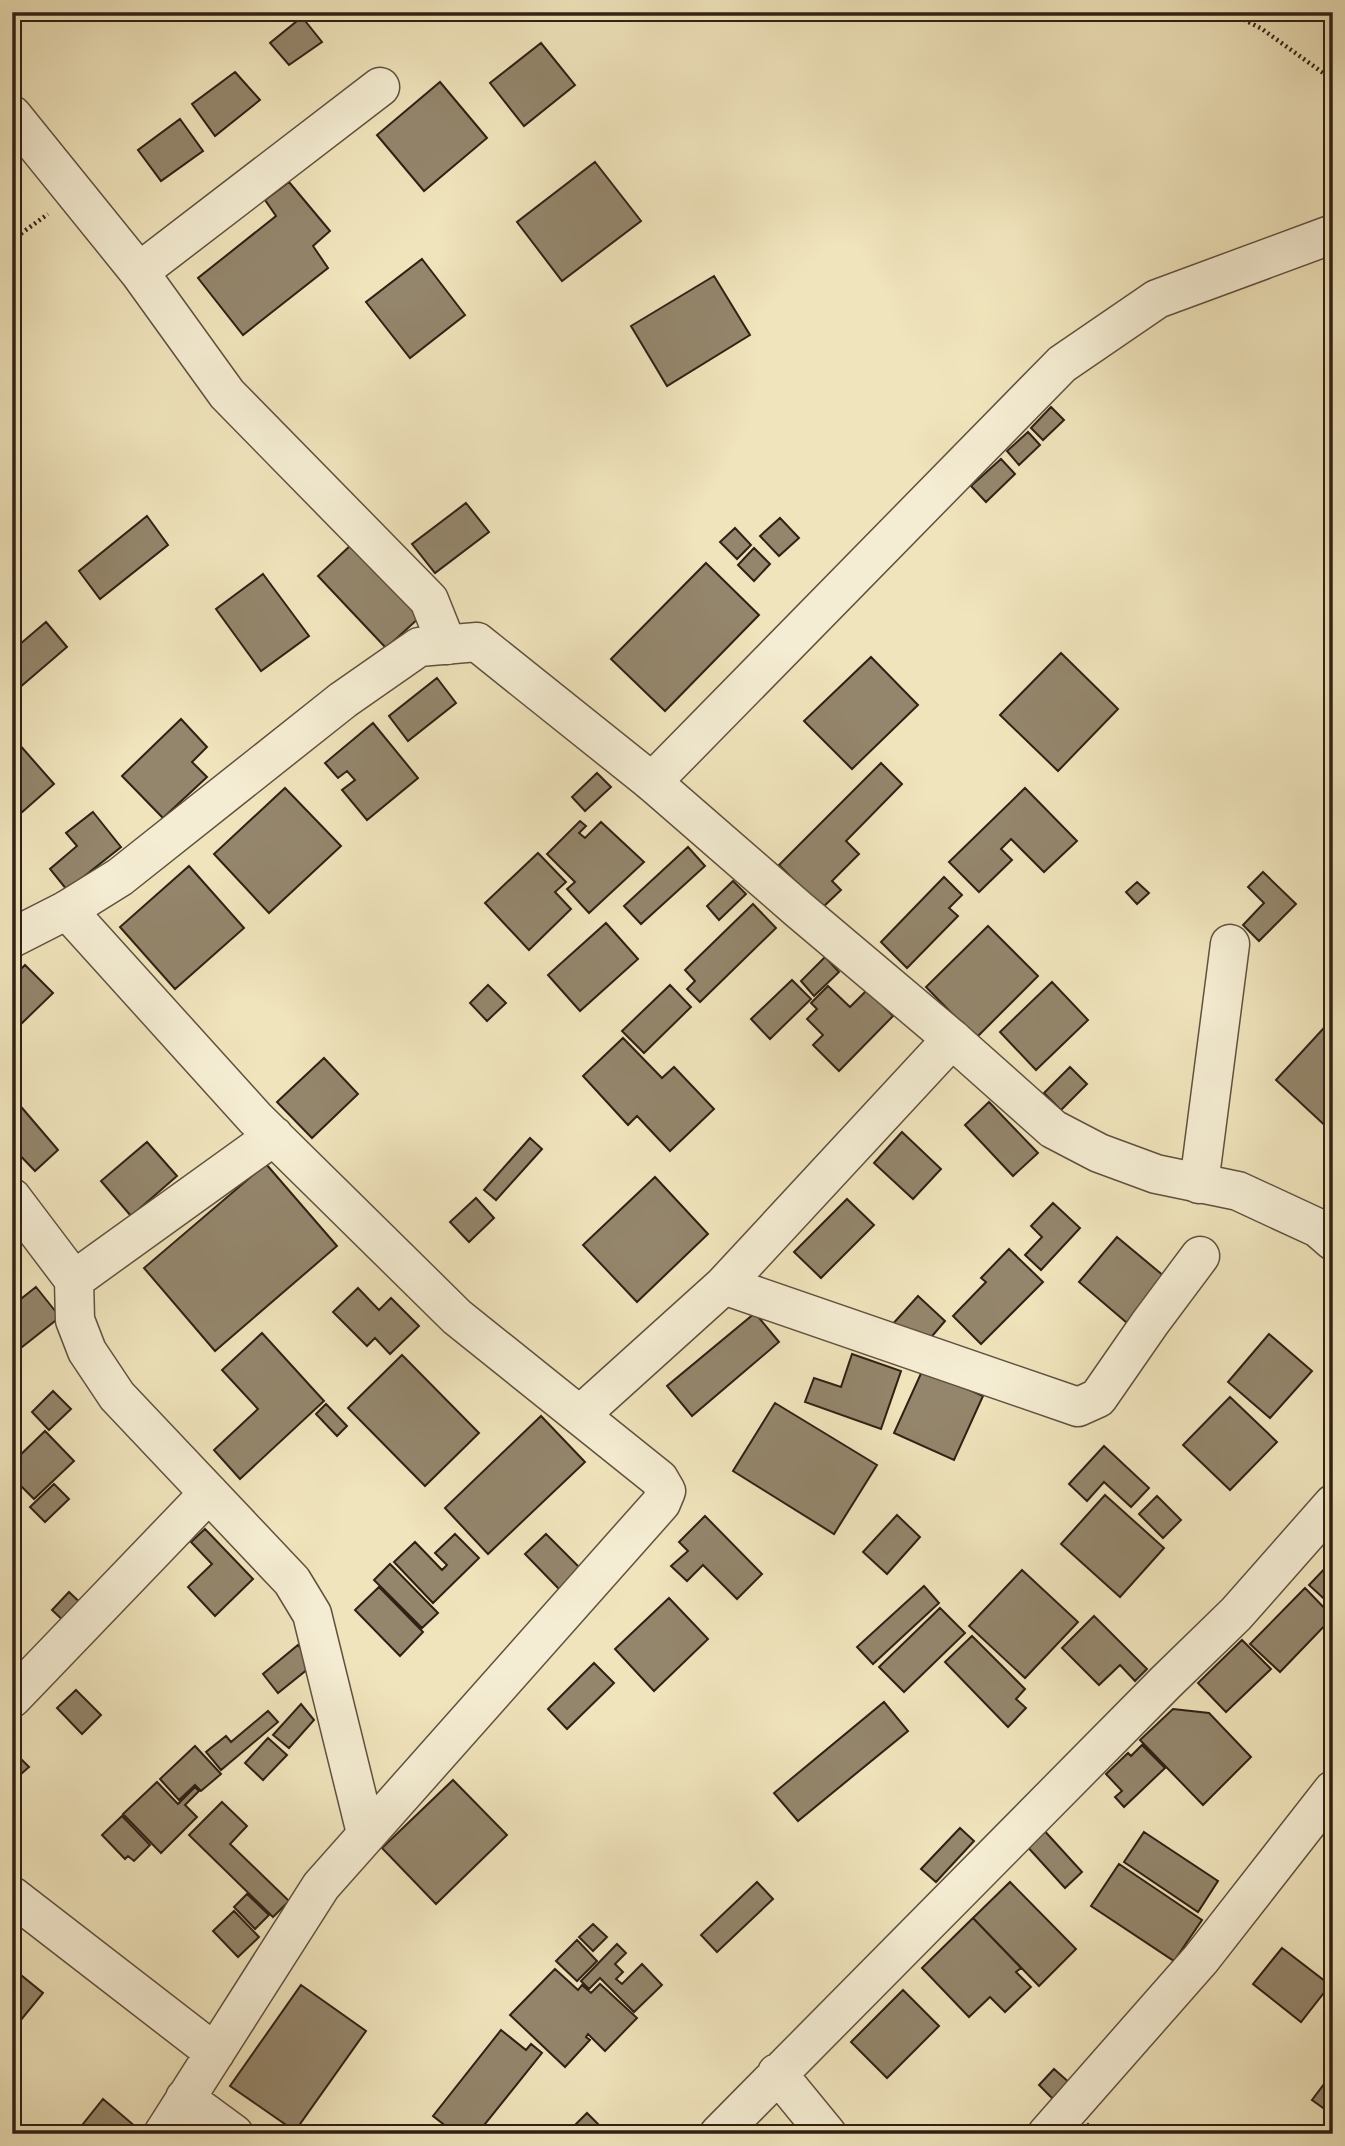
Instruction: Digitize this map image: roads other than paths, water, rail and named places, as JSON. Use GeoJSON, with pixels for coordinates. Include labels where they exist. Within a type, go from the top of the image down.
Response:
{"type":"FeatureCollection","features":[{"type":"Feature","properties":{"kind":"street"},"geometry":{"type":"LineString","coordinates":[[139,272],[380,87]]}},
{"type":"Feature","properties":{"kind":"street"},"geometry":{"type":"LineString","coordinates":[[12,114],[139,272],[227,394],[429,600],[447,645]]}},
{"type":"Feature","properties":{"kind":"street"},"geometry":{"type":"LineString","coordinates":[[652,782],[1062,364],[1157,299],[1333,234]]}},
{"type":"Feature","properties":{"kind":"street"},"geometry":{"type":"LineString","coordinates":[[12,938],[67,910],[120,877],[343,700],[419,647],[477,642],[652,782],[1053,1129],[1099,1153],[1156,1174],[1238,1191],[1318,1228],[1333,1241]]}},
{"type":"Feature","properties":{"kind":"street"},"geometry":{"type":"LineString","coordinates":[[67,910],[274,1136],[457,1317],[659,1479],[666,1490],[660,1503],[321,1886],[163,2134]]}},
{"type":"Feature","properties":{"kind":"street"},"geometry":{"type":"LineString","coordinates":[[1199,1184],[1230,944]]}},
{"type":"Feature","properties":{"kind":"street"},"geometry":{"type":"LineString","coordinates":[[580,1415],[723,1285],[952,1039]]}},
{"type":"Feature","properties":{"kind":"street"},"geometry":{"type":"LineString","coordinates":[[74,1280],[274,1136]]}},
{"type":"Feature","properties":{"kind":"street"},"geometry":{"type":"LineString","coordinates":[[19,1224],[74,1280],[75,1320],[87,1351],[117,1396],[292,1581],[312,1614],[366,1833]]}},
{"type":"Feature","properties":{"kind":"street"},"geometry":{"type":"LineString","coordinates":[[723,1285],[1078,1406],[1098,1398],[1150,1322],[1200,1256]]}},
{"type":"Feature","properties":{"kind":"street"},"geometry":{"type":"LineString","coordinates":[[12,1698],[209,1493]]}},
{"type":"Feature","properties":{"kind":"street"},"geometry":{"type":"LineString","coordinates":[[719,2134],[1236,1614],[1333,1504]]}},
{"type":"Feature","properties":{"kind":"street"},"geometry":{"type":"LineString","coordinates":[[1047,2134],[1201,1959],[1333,1790]]}},
{"type":"Feature","properties":{"kind":"street"},"geometry":{"type":"LineString","coordinates":[[12,1896],[215,2053]]}},
{"type":"Feature","properties":{"kind":"street"},"geometry":{"type":"LineString","coordinates":[[778,2073],[827,2134]]}},
{"type":"Feature","properties":{"kind":"street"},"geometry":{"type":"LineString","coordinates":[[186,2098],[234,2134]]}}]}
